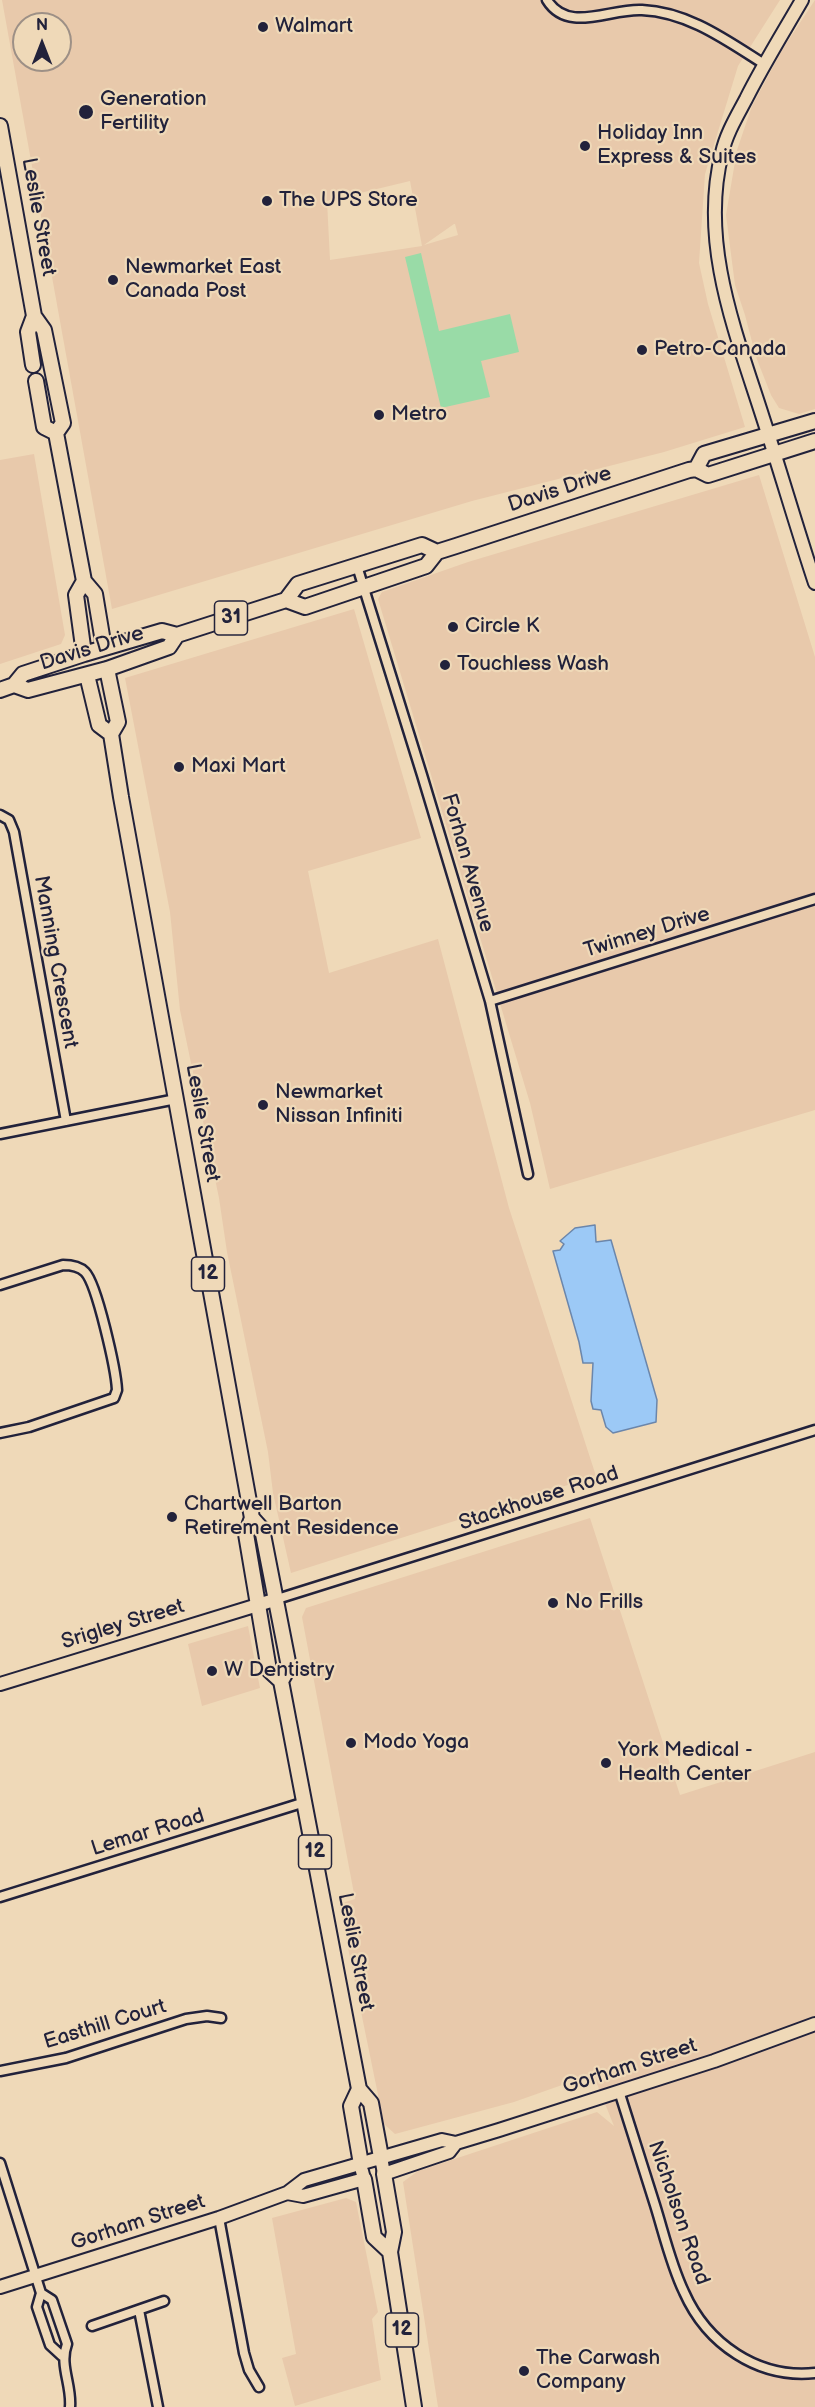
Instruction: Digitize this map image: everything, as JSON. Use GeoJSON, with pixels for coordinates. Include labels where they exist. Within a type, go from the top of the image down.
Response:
{"type":"FeatureCollection","features":[{"type":"Feature","properties":{"kind":"main road","name":"Leslie Street"},"geometry":{"type":"LineString","coordinates":[[0,126],[34,316],[45,330],[63,423],[56,433],[84,582],[95,594],[104,648]]}},
{"type":"Feature","properties":{"kind":"main road","name":"Leslie Street"},"geometry":{"type":"LineString","coordinates":[[33,365],[28,332],[34,316]]}},
{"type":"Feature","properties":{"kind":"main road","name":"Leslie Street"},"geometry":{"type":"LineString","coordinates":[[36,381],[44,426],[56,433]]}},
{"type":"Feature","properties":{"kind":"main road","name":"Davis Drive"},"geometry":{"type":"LineString","coordinates":[[286,600],[305,607],[365,588],[426,566],[437,552],[696,469],[704,454],[815,421]]}},
{"type":"Feature","properties":{"kind":"main road","name":"Davis Drive"},"geometry":{"type":"LineString","coordinates":[[696,469],[708,475],[815,441]]}},
{"type":"Feature","properties":{"kind":"main road","name":"Davis Drive"},"geometry":{"type":"LineString","coordinates":[[0,690],[14,685],[23,674],[84,654],[162,632],[177,635],[286,600],[298,584],[422,545],[437,552]]}},
{"type":"Feature","properties":{"kind":"main road","name":"Leslie Street"},"geometry":{"type":"LineString","coordinates":[[84,582],[76,595],[84,654]]}},
{"type":"Feature","properties":{"kind":"main road","name":"Davis Drive"},"geometry":{"type":"LineString","coordinates":[[14,685],[28,690],[107,669],[169,647],[177,635]]}},
{"type":"Feature","properties":{"kind":"main road","name":"Leslie Street"},"geometry":{"type":"LineString","coordinates":[[107,669],[118,722],[111,734],[252,1518],[246,1534],[269,1670],[281,1681],[359,2089],[371,2103],[381,2157]]}},
{"type":"Feature","properties":{"kind":"main road","name":"Leslie Street"},"geometry":{"type":"LineString","coordinates":[[87,675],[99,725],[111,734]]}},
{"type":"Feature","properties":{"kind":"main road","name":"Leslie Street"},"geometry":{"type":"LineString","coordinates":[[252,1518],[262,1529],[274,1600],[289,1667],[281,1681]]}},
{"type":"Feature","properties":{"kind":"main road","name":"Leslie Street"},"geometry":{"type":"LineString","coordinates":[[359,2089],[351,2106],[361,2164]]}},
{"type":"Feature","properties":{"kind":"main road","name":"Leslie Street"},"geometry":{"type":"LineString","coordinates":[[384,2174],[394,2232],[390,2252],[414,2407]]}},
{"type":"Feature","properties":{"kind":"main road","name":"Leslie Street"},"geometry":{"type":"LineString","coordinates":[[364,2180],[375,2236],[390,2252]]}},
{"type":"Feature","properties":{"kind":"street"},"geometry":{"type":"LineString","coordinates":[[547,0],[557,12],[566,17],[597,16],[639,9],[686,18],[764,64]]}},
{"type":"Feature","properties":{"kind":"street"},"geometry":{"type":"LineString","coordinates":[[802,0],[764,64],[722,150],[714,203],[720,273],[815,584]]}},
{"type":"Feature","properties":{"kind":"street","name":"Leslie Street"},"geometry":{"type":"LineString","coordinates":[[33,365],[36,381]]}},
{"type":"Feature","properties":{"kind":"street","name":"Forhan Avenue"},"geometry":{"type":"LineString","coordinates":[[357,566],[490,1001],[528,1174]]}},
{"type":"Feature","properties":{"kind":"street","name":"Leslie Street"},"geometry":{"type":"LineString","coordinates":[[104,648],[107,669]]}},
{"type":"Feature","properties":{"kind":"street","name":"Leslie Street"},"geometry":{"type":"LineString","coordinates":[[84,654],[87,675]]}},
{"type":"Feature","properties":{"kind":"street","name":"Manning Crescent"},"geometry":{"type":"LineString","coordinates":[[0,815],[9,820],[14,832],[66,1121]]}},
{"type":"Feature","properties":{"kind":"street","name":"Twinney Drive"},"geometry":{"type":"LineString","coordinates":[[490,1001],[815,899]]}},
{"type":"Feature","properties":{"kind":"street"},"geometry":{"type":"LineString","coordinates":[[0,1134],[176,1099]]}},
{"type":"Feature","properties":{"kind":"street"},"geometry":{"type":"LineString","coordinates":[[0,1285],[63,1265],[83,1270],[92,1282],[117,1390],[114,1398],[29,1427],[0,1433]]}},
{"type":"Feature","properties":{"kind":"street","name":"Stackhouse Road"},"geometry":{"type":"LineString","coordinates":[[274,1600],[815,1430]]}},
{"type":"Feature","properties":{"kind":"street","name":"Srigley Street"},"geometry":{"type":"LineString","coordinates":[[0,1684],[274,1600]]}},
{"type":"Feature","properties":{"kind":"street","name":"Lemar Road"},"geometry":{"type":"LineString","coordinates":[[0,1897],[305,1802]]}},
{"type":"Feature","properties":{"kind":"street","name":"Easthill Court"},"geometry":{"type":"LineString","coordinates":[[0,2071],[66,2058],[186,2019],[207,2016],[221,2018]]}},
{"type":"Feature","properties":{"kind":"street","name":"Gorham Street"},"geometry":{"type":"LineString","coordinates":[[0,2287],[219,2218],[287,2193],[304,2180],[442,2140],[456,2143],[714,2061],[815,2024]]}},
{"type":"Feature","properties":{"kind":"street","name":"Nicholson Road"},"geometry":{"type":"LineString","coordinates":[[619,2091],[684,2293],[705,2326],[729,2350],[753,2364],[780,2373],[815,2373]]}},
{"type":"Feature","properties":{"kind":"street","name":"Gorham Street"},"geometry":{"type":"LineString","coordinates":[[287,2193],[303,2196],[364,2180],[449,2152],[456,2143]]}},
{"type":"Feature","properties":{"kind":"street","name":"Leslie Street"},"geometry":{"type":"LineString","coordinates":[[381,2157],[384,2174]]}},
{"type":"Feature","properties":{"kind":"street"},"geometry":{"type":"LineString","coordinates":[[0,2163],[41,2293],[37,2307],[50,2345],[62,2356]]}},
{"type":"Feature","properties":{"kind":"street","name":"Leslie Street"},"geometry":{"type":"LineString","coordinates":[[361,2164],[364,2180]]}},
{"type":"Feature","properties":{"kind":"street"},"geometry":{"type":"LineString","coordinates":[[219,2218],[244,2353],[249,2370],[259,2387]]}},
{"type":"Feature","properties":{"kind":"street"},"geometry":{"type":"LineString","coordinates":[[41,2293],[52,2300],[67,2344],[62,2356],[70,2407]]}},
{"type":"Feature","properties":{"kind":"street"},"geometry":{"type":"LineString","coordinates":[[92,2326],[164,2301]]}},
{"type":"Feature","properties":{"kind":"street"},"geometry":{"type":"LineString","coordinates":[[139,2310],[158,2407]]}},
{"type":"Feature","properties":{"kind":"shaded area"},"geometry":{"type":"Polygon","coordinates":[[[2,0],[780,0],[738,66],[705,174],[699,263],[708,304],[745,427],[664,452],[472,501],[112,609],[15,72],[72,72],[72,12],[12,12],[12,55],[2,0]],[[410,181],[327,201],[330,260],[422,246],[410,181]],[[454,224],[424,245],[458,235],[454,224]]]}},
{"type":"Feature","properties":{"kind":"shaded area"},"geometry":{"type":"Polygon","coordinates":[[[815,0],[815,409],[799,414],[779,408],[771,395],[756,357],[735,285],[726,215],[737,150],[752,106],[782,50],[815,0]]]}},
{"type":"Feature","properties":{"kind":"shaded area"},"geometry":{"type":"Polygon","coordinates":[[[34,454],[65,635],[61,644],[0,664],[0,460],[34,454]]]}},
{"type":"Feature","properties":{"kind":"shaded area"},"geometry":{"type":"Polygon","coordinates":[[[759,475],[815,657],[815,1110],[550,1189],[530,1103],[378,599],[382,592],[468,562],[759,475]]]}},
{"type":"Feature","properties":{"kind":"shaded area"},"geometry":{"type":"Polygon","coordinates":[[[354,609],[421,838],[308,871],[329,973],[438,939],[509,1208],[596,1476],[291,1573],[273,1493],[268,1452],[180,1010],[170,912],[125,678],[354,609]]]}},
{"type":"Feature","properties":{"kind":"shaded area"},"geometry":{"type":"Polygon","coordinates":[[[590,1518],[680,1795],[815,1752],[815,2407],[438,2407],[403,2182],[418,2171],[597,2112],[614,2126],[593,2074],[514,2102],[395,2134],[384,2124],[339,1904],[355,1899],[302,1617],[306,1608],[590,1518]]]}},
{"type":"Feature","properties":{"kind":"shaded area"},"geometry":{"type":"Polygon","coordinates":[[[248,1626],[260,1688],[202,1706],[188,1644],[248,1626]]]}},
{"type":"Feature","properties":{"kind":"shaded area"},"geometry":{"type":"Polygon","coordinates":[[[346,2198],[356,2202],[378,2312],[372,2319],[381,2380],[295,2406],[282,2358],[296,2354],[272,2218],[346,2198]]]}},
{"type":"Feature","properties":{"kind":"green space"},"geometry":{"type":"Polygon","coordinates":[[[421,253],[439,331],[510,314],[519,352],[481,361],[490,397],[441,408],[405,257],[421,253]]]}},
{"type":"Feature","properties":{"kind":"water"},"geometry":{"type":"Polygon","coordinates":[[[595,1225],[596,1242],[611,1240],[657,1400],[656,1422],[613,1433],[606,1427],[601,1410],[593,1409],[591,1401],[593,1363],[583,1363],[553,1251],[560,1250],[564,1244],[560,1241],[575,1228],[595,1225]]]}},
{"type":"Feature","properties":{"kind":"place","name":"Walmart"},"geometry":{"type":"Point","coordinates":[263,27]}},
{"type":"Feature","properties":{"kind":"place","name":"Generation Fertility"},"geometry":{"type":"Point","coordinates":[86,112]}},
{"type":"Feature","properties":{"kind":"place","name":"Holiday Inn Express & Suites"},"geometry":{"type":"Point","coordinates":[585,146]}},
{"type":"Feature","properties":{"kind":"place","name":"The UPS Store"},"geometry":{"type":"Point","coordinates":[267,201]}},
{"type":"Feature","properties":{"kind":"place","name":"Newmarket East Canada Post"},"geometry":{"type":"Point","coordinates":[113,280]}},
{"type":"Feature","properties":{"kind":"place","name":"Petro-Canada"},"geometry":{"type":"Point","coordinates":[642,350]}},
{"type":"Feature","properties":{"kind":"place","name":"Metro"},"geometry":{"type":"Point","coordinates":[379,415]}},
{"type":"Feature","properties":{"kind":"place","name":"Circle K"},"geometry":{"type":"Point","coordinates":[453,627]}},
{"type":"Feature","properties":{"kind":"place","name":"Touchless Wash"},"geometry":{"type":"Point","coordinates":[445,665]}},
{"type":"Feature","properties":{"kind":"place","name":"Maxi Mart"},"geometry":{"type":"Point","coordinates":[179,767]}},
{"type":"Feature","properties":{"kind":"place","name":"Newmarket Nissan Infiniti"},"geometry":{"type":"Point","coordinates":[263,1105]}},
{"type":"Feature","properties":{"kind":"place","name":"Chartwell Barton Retirement Residence"},"geometry":{"type":"Point","coordinates":[172,1517]}},
{"type":"Feature","properties":{"kind":"place","name":"No Frills"},"geometry":{"type":"Point","coordinates":[553,1603]}},
{"type":"Feature","properties":{"kind":"place","name":"W Dentistry"},"geometry":{"type":"Point","coordinates":[212,1671]}},
{"type":"Feature","properties":{"kind":"place","name":"Modo Yoga"},"geometry":{"type":"Point","coordinates":[351,1743]}},
{"type":"Feature","properties":{"kind":"place","name":"York Medical - Health Center"},"geometry":{"type":"Point","coordinates":[606,1763]}},
{"type":"Feature","properties":{"kind":"place","name":"The Carwash Company"},"geometry":{"type":"Point","coordinates":[524,2371]}}]}
